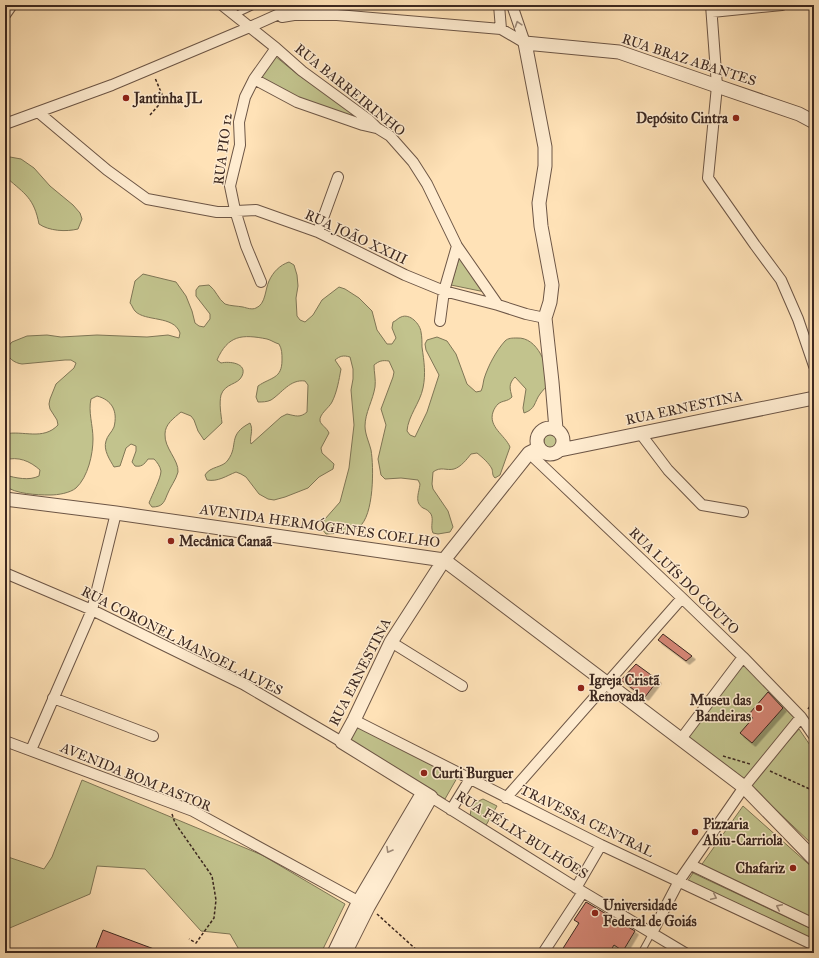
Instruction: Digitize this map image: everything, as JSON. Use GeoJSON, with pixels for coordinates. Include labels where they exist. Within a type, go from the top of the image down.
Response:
{"type":"FeatureCollection","features":[{"type":"Feature","properties":{"kind":"street"},"geometry":{"type":"LineString","coordinates":[[5,15],[12,5]]}},
{"type":"Feature","properties":{"kind":"street","name":"RUA BARREIRINHO"},"geometry":{"type":"LineString","coordinates":[[222,5],[302,71],[369,120],[377,128],[390,136],[413,162],[427,184],[457,246],[498,305]]}},
{"type":"Feature","properties":{"kind":"street"},"geometry":{"type":"LineString","coordinates":[[5,124],[112,85],[299,5]]}},
{"type":"Feature","properties":{"kind":"street"},"geometry":{"type":"LineString","coordinates":[[499,5],[501,29]]}},
{"type":"Feature","properties":{"kind":"street"},"geometry":{"type":"LineString","coordinates":[[512,5],[525,43],[545,147],[545,166],[539,203],[541,226],[552,285],[550,302],[545,318],[556,429],[561,435],[563,442],[560,450],[554,454],[546,455],[534,451],[536,438],[541,431],[548,428],[556,429]]}},
{"type":"Feature","properties":{"kind":"street"},"geometry":{"type":"LineString","coordinates":[[782,5],[712,8],[717,86],[708,178],[755,245],[782,280],[798,319],[814,366]]}},
{"type":"Feature","properties":{"kind":"street"},"geometry":{"type":"LineString","coordinates":[[264,21],[294,15],[337,14],[501,29],[525,43]]}},
{"type":"Feature","properties":{"kind":"street","name":"RUA BRAZ ABANTES"},"geometry":{"type":"LineString","coordinates":[[525,43],[619,52],[799,114],[814,122]]}},
{"type":"Feature","properties":{"kind":"street","name":"RUA PIO 12"},"geometry":{"type":"LineString","coordinates":[[261,282],[246,246],[235,210],[230,186],[240,145],[239,122],[245,98],[254,80],[276,48]]}},
{"type":"Feature","properties":{"kind":"street"},"geometry":{"type":"LineString","coordinates":[[254,80],[297,102],[363,125],[377,128]]}},
{"type":"Feature","properties":{"kind":"street","name":"RUA JOÃO XXIII"},"geometry":{"type":"LineString","coordinates":[[38,112],[107,170],[147,199],[217,212],[256,210],[318,232],[405,275],[444,290],[526,314],[545,318]]}},
{"type":"Feature","properties":{"kind":"street"},"geometry":{"type":"LineString","coordinates":[[318,232],[338,177]]}},
{"type":"Feature","properties":{"kind":"street"},"geometry":{"type":"LineString","coordinates":[[440,321],[444,290],[457,246]]}},
{"type":"Feature","properties":{"kind":"street","name":"RUA ERNESTINA"},"geometry":{"type":"LineString","coordinates":[[560,450],[814,398]]}},
{"type":"Feature","properties":{"kind":"street"},"geometry":{"type":"LineString","coordinates":[[640,433],[668,470],[702,505],[743,512]]}},
{"type":"Feature","properties":{"kind":"street","name":"RUA ERNESTINA"},"geometry":{"type":"LineString","coordinates":[[342,742],[391,642],[444,560],[534,451]]}},
{"type":"Feature","properties":{"kind":"street","name":"RUA LUÍS DO COUTO"},"geometry":{"type":"LineString","coordinates":[[534,451],[743,657],[801,717],[814,736]]}},
{"type":"Feature","properties":{"kind":"street","name":"AVENIDA HERMÓGENES COELHO"},"geometry":{"type":"LineString","coordinates":[[5,499],[116,513],[444,560],[744,787],[814,859]]}},
{"type":"Feature","properties":{"kind":"street"},"geometry":{"type":"LineString","coordinates":[[31,750],[92,610],[116,513]]}},
{"type":"Feature","properties":{"kind":"street","name":"RUA CORONEL MANOEL ALVES"},"geometry":{"type":"LineString","coordinates":[[5,573],[92,610],[243,684],[342,742]]}},
{"type":"Feature","properties":{"kind":"street"},"geometry":{"type":"LineString","coordinates":[[506,798],[682,598]]}},
{"type":"Feature","properties":{"kind":"street"},"geometry":{"type":"LineString","coordinates":[[391,642],[462,686]]}},
{"type":"Feature","properties":{"kind":"street"},"geometry":{"type":"LineString","coordinates":[[681,739],[743,657]]}},
{"type":"Feature","properties":{"kind":"street"},"geometry":{"type":"LineString","coordinates":[[53,698],[153,736]]}},
{"type":"Feature","properties":{"kind":"street"},"geometry":{"type":"LineString","coordinates":[[652,933],[679,881],[744,787],[801,717]]}},
{"type":"Feature","properties":{"kind":"street","name":"TRAVESSA CENTRAL"},"geometry":{"type":"LineString","coordinates":[[354,720],[601,845],[814,945]]}},
{"type":"Feature","properties":{"kind":"street","name":"AVENIDA BOM PASTOR"},"geometry":{"type":"LineString","coordinates":[[5,741],[192,811],[364,904]]}},
{"type":"Feature","properties":{"kind":"street","name":"RUA FÉLIX BULHÕES"},"geometry":{"type":"LineString","coordinates":[[342,742],[580,890],[685,953]]}},
{"type":"Feature","properties":{"kind":"street"},"geometry":{"type":"LineString","coordinates":[[451,810],[470,779]]}},
{"type":"Feature","properties":{"kind":"street"},"geometry":{"type":"LineString","coordinates":[[334,953],[427,795]]}},
{"type":"Feature","properties":{"kind":"street"},"geometry":{"type":"LineString","coordinates":[[543,953],[580,890],[601,845]]}},
{"type":"Feature","properties":{"kind":"street"},"geometry":{"type":"LineString","coordinates":[[691,865],[814,924]]}},
{"type":"Feature","properties":{"kind":"street"},"geometry":{"type":"LineString","coordinates":[[345,953],[364,904]]}},
{"type":"Feature","properties":{"kind":"lane"},"geometry":{"type":"LineString","coordinates":[[235,15],[256,5]]}},
{"type":"Feature","properties":{"kind":"lane"},"geometry":{"type":"LineString","coordinates":[[641,953],[652,933]]}},
{"type":"Feature","properties":{"kind":"path"},"geometry":{"type":"LineString","coordinates":[[150,115],[164,100],[151,69]]}},
{"type":"Feature","properties":{"kind":"path"},"geometry":{"type":"LineString","coordinates":[[716,754],[761,767],[814,791]]}},
{"type":"Feature","properties":{"kind":"path"},"geometry":{"type":"LineString","coordinates":[[169,802],[174,823],[212,876],[216,900],[214,918],[196,943],[189,939]]}},
{"type":"Feature","properties":{"kind":"path"},"geometry":{"type":"LineString","coordinates":[[364,904],[420,953]]}},
{"type":"Feature","properties":{"kind":"green space"},"geometry":{"type":"Polygon","coordinates":[[[275,56],[297,74],[369,123],[301,100],[258,78],[275,56]]]}},
{"type":"Feature","properties":{"kind":"green space"},"geometry":{"type":"Polygon","coordinates":[[[10,157],[21,159],[34,168],[50,186],[73,205],[80,213],[82,219],[78,229],[58,230],[39,224],[37,215],[28,197],[7,178],[5,178],[5,159],[10,157]]]}},
{"type":"Feature","properties":{"kind":"green space"},"geometry":{"type":"Polygon","coordinates":[[[460,255],[485,292],[451,285],[460,255]]]}},
{"type":"Feature","properties":{"kind":"green space"},"geometry":{"type":"Polygon","coordinates":[[[289,262],[294,265],[297,275],[297,316],[300,320],[305,322],[313,315],[322,300],[339,287],[359,298],[372,311],[377,330],[387,344],[392,344],[396,338],[392,328],[393,322],[400,317],[404,316],[411,318],[417,323],[421,334],[425,373],[421,394],[407,431],[410,435],[415,437],[427,412],[439,375],[426,350],[425,344],[427,340],[437,337],[447,341],[456,354],[467,384],[476,392],[481,391],[490,364],[498,349],[506,340],[513,338],[524,339],[531,342],[536,347],[547,369],[549,384],[540,394],[533,407],[524,413],[523,408],[526,389],[515,377],[510,384],[512,397],[498,404],[493,412],[492,417],[495,427],[510,447],[500,475],[495,478],[491,467],[477,453],[471,454],[464,463],[457,468],[439,469],[433,472],[433,489],[448,511],[453,527],[450,532],[438,534],[433,533],[431,514],[420,506],[418,500],[420,484],[418,480],[401,478],[385,479],[381,475],[378,459],[386,425],[381,409],[394,372],[389,361],[381,361],[374,365],[375,387],[366,416],[365,426],[372,458],[372,491],[368,513],[359,527],[347,532],[326,534],[322,529],[322,524],[325,519],[340,502],[349,468],[354,425],[351,390],[353,369],[350,357],[342,356],[335,360],[341,369],[338,386],[331,404],[320,418],[320,421],[329,433],[321,448],[322,453],[334,464],[333,469],[319,477],[308,488],[274,500],[268,499],[259,494],[246,477],[236,472],[218,479],[207,480],[205,475],[207,472],[226,463],[233,450],[234,440],[238,432],[243,427],[250,423],[252,429],[251,444],[281,417],[287,414],[300,416],[307,412],[308,385],[305,381],[291,384],[271,400],[266,402],[258,402],[256,397],[258,386],[278,374],[282,366],[282,360],[279,344],[268,339],[258,337],[243,337],[231,341],[226,345],[217,360],[221,363],[228,362],[237,364],[242,368],[243,372],[240,379],[225,388],[221,395],[220,405],[222,423],[204,440],[191,416],[181,412],[168,424],[165,430],[165,439],[178,467],[178,472],[162,504],[152,507],[149,503],[161,474],[160,467],[154,459],[148,459],[142,465],[135,466],[132,462],[136,451],[136,446],[131,444],[126,448],[120,466],[114,467],[106,451],[105,444],[107,437],[114,427],[114,411],[113,407],[107,400],[97,396],[91,399],[90,404],[93,439],[91,458],[84,478],[76,488],[64,493],[44,495],[15,491],[5,486],[5,475],[27,479],[35,478],[39,476],[40,470],[24,460],[5,460],[5,434],[46,433],[58,425],[57,420],[50,409],[50,399],[56,384],[74,368],[76,363],[71,360],[65,360],[22,364],[16,363],[5,350],[12,342],[27,336],[47,335],[61,337],[97,335],[147,337],[168,335],[179,338],[180,333],[177,327],[166,321],[145,317],[134,310],[130,303],[135,281],[143,274],[176,282],[186,296],[195,323],[204,327],[210,319],[210,314],[196,296],[196,290],[199,286],[209,285],[225,304],[254,309],[262,303],[268,284],[277,269],[289,262]]]}},
{"type":"Feature","properties":{"kind":"green space"},"geometry":{"type":"Polygon","coordinates":[[[548,434],[554,434],[558,438],[558,444],[554,448],[548,448],[544,444],[544,438],[548,434]]]}},
{"type":"Feature","properties":{"kind":"green space"},"geometry":{"type":"Polygon","coordinates":[[[744,663],[796,718],[746,780],[688,737],[744,663]]]}},
{"type":"Feature","properties":{"kind":"green space"},"geometry":{"type":"Polygon","coordinates":[[[356,726],[457,778],[445,799],[348,740],[356,726]]]}},
{"type":"Feature","properties":{"kind":"green space"},"geometry":{"type":"Polygon","coordinates":[[[799,729],[814,751],[814,846],[750,785],[799,729]]]}},
{"type":"Feature","properties":{"kind":"green space"},"geometry":{"type":"Polygon","coordinates":[[[82,780],[262,855],[345,904],[321,953],[241,953],[230,934],[201,931],[145,869],[97,866],[90,894],[5,930],[5,856],[44,869],[52,857],[82,780]]]}},
{"type":"Feature","properties":{"kind":"green space"},"geometry":{"type":"Polygon","coordinates":[[[483,799],[497,806],[485,827],[470,816],[473,805],[483,799]]]}},
{"type":"Feature","properties":{"kind":"green space"},"geometry":{"type":"Polygon","coordinates":[[[743,806],[814,869],[814,919],[700,867],[743,806]]]}},
{"type":"Feature","properties":{"kind":"green space"},"geometry":{"type":"Polygon","coordinates":[[[693,873],[814,930],[814,943],[687,882],[693,873]]]}},
{"type":"Feature","properties":{"kind":"building"},"geometry":{"type":"Polygon","coordinates":[[[663,634],[692,656],[686,661],[658,640],[663,634]]]}},
{"type":"Feature","properties":{"kind":"building"},"geometry":{"type":"Polygon","coordinates":[[[636,664],[658,680],[645,697],[621,680],[636,664]]]}},
{"type":"Feature","properties":{"kind":"building"},"geometry":{"type":"Polygon","coordinates":[[[768,692],[783,708],[752,743],[740,733],[753,718],[749,714],[768,692]]]}},
{"type":"Feature","properties":{"kind":"building","name":"Universidade Federal de Goiás"},"geometry":{"type":"Polygon","coordinates":[[[586,902],[635,931],[623,951],[614,945],[609,953],[560,953],[579,923],[574,920],[586,902]]]}},
{"type":"Feature","properties":{"kind":"building"},"geometry":{"type":"Polygon","coordinates":[[[103,930],[162,952],[162,953],[94,953],[103,930]]]}},
{"type":"Feature","properties":{"kind":"place","name":"Jantinha JL"},"geometry":{"type":"Point","coordinates":[126,98]}},
{"type":"Feature","properties":{"kind":"place","name":"Depósito Cintra"},"geometry":{"type":"Point","coordinates":[736,118]}},
{"type":"Feature","properties":{"kind":"place","name":"Mecânica Canaã"},"geometry":{"type":"Point","coordinates":[171,541]}},
{"type":"Feature","properties":{"kind":"place","name":"Igreja Cristã Renovada"},"geometry":{"type":"Point","coordinates":[581,688]}},
{"type":"Feature","properties":{"kind":"place","name":"Museu das Bandeiras"},"geometry":{"type":"Point","coordinates":[759,708]}},
{"type":"Feature","properties":{"kind":"place","name":"Curti Burguer"},"geometry":{"type":"Point","coordinates":[424,773]}},
{"type":"Feature","properties":{"kind":"place","name":"Pizzaria Abiu-Carriola"},"geometry":{"type":"Point","coordinates":[695,832]}},
{"type":"Feature","properties":{"kind":"place","name":"Chafariz"},"geometry":{"type":"Point","coordinates":[793,868]}},
{"type":"Feature","properties":{"kind":"place","name":"Universidade Federal de Goiás"},"geometry":{"type":"Point","coordinates":[595,913]}}]}
